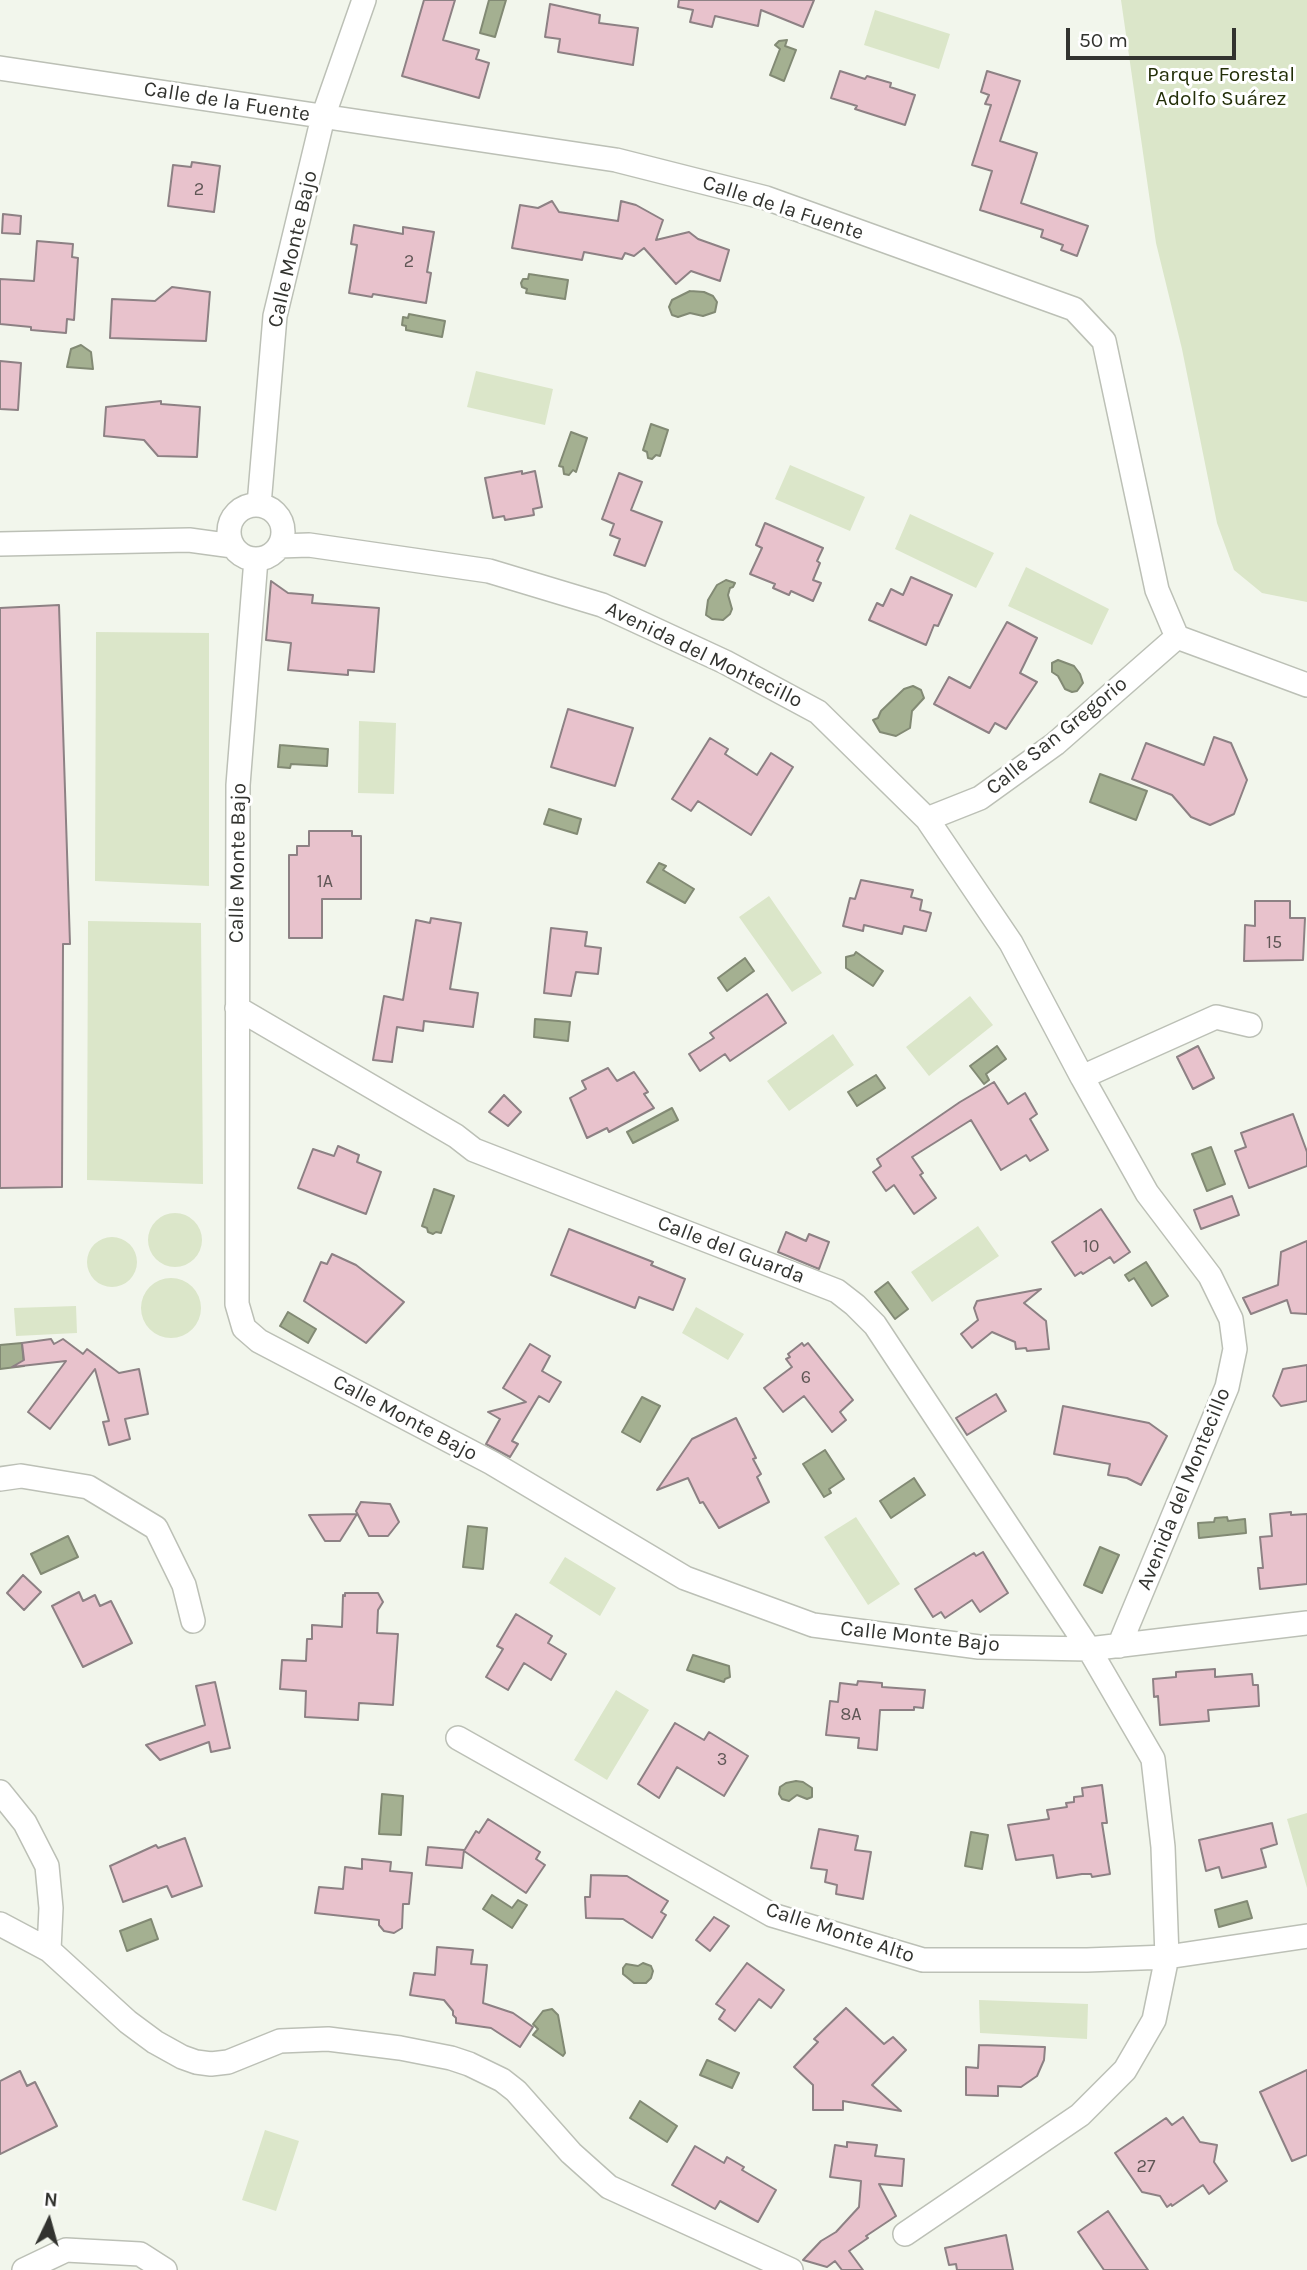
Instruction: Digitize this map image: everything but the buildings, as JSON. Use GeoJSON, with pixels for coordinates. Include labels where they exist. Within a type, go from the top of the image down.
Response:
{"type":"FeatureCollection","features":[{"type":"Feature","properties":{"kind":"street","name":"Calle Monte Bajo"},"geometry":{"type":"LineString","coordinates":[[259,505],[275,316],[323,117],[364,0]]}},
{"type":"Feature","properties":{"kind":"street","name":"Calle de la Fuente"},"geometry":{"type":"LineString","coordinates":[[0,68],[616,160],[779,203],[1074,309],[1104,341],[1157,590],[1177,637]]}},
{"type":"Feature","properties":{"kind":"street"},"geometry":{"type":"LineString","coordinates":[[259,505],[273,511],[281,536],[273,553],[256,559],[247,558],[231,537],[238,512],[246,507],[259,505]]}},
{"type":"Feature","properties":{"kind":"street","name":"Avenida del Montecillo"},"geometry":{"type":"LineString","coordinates":[[281,536],[309,545],[489,571],[601,605],[725,662],[818,712],[927,819],[1011,943],[1147,1193],[1210,1276],[1231,1319],[1235,1349],[1227,1387],[1119,1646]]}},
{"type":"Feature","properties":{"kind":"street"},"geometry":{"type":"LineString","coordinates":[[0,544],[231,537]]}},
{"type":"Feature","properties":{"kind":"street","name":"Calle Monte Bajo"},"geometry":{"type":"LineString","coordinates":[[256,559],[238,785],[237,1304],[244,1328],[259,1341],[492,1463],[685,1578],[813,1625],[979,1647],[1089,1648],[1307,1623]]}},
{"type":"Feature","properties":{"kind":"street"},"geometry":{"type":"LineString","coordinates":[[1177,637],[1307,685]]}},
{"type":"Feature","properties":{"kind":"street","name":"Calle San Gregorio"},"geometry":{"type":"LineString","coordinates":[[927,819],[980,798],[1055,744],[1177,637]]}},
{"type":"Feature","properties":{"kind":"street","name":"Calle del Guarda"},"geometry":{"type":"LineString","coordinates":[[237,1009],[456,1136],[474,1150],[837,1291],[874,1325],[1089,1648]]}},
{"type":"Feature","properties":{"kind":"street"},"geometry":{"type":"LineString","coordinates":[[1082,1077],[1216,1017],[1250,1025]]}},
{"type":"Feature","properties":{"kind":"street"},"geometry":{"type":"LineString","coordinates":[[0,1479],[21,1476],[88,1487],[156,1528],[184,1585],[193,1621]]}},
{"type":"Feature","properties":{"kind":"street"},"geometry":{"type":"LineString","coordinates":[[905,2234],[1080,2115],[1125,2070],[1154,2020],[1167,1957],[1163,1847],[1153,1759],[1089,1648]]}},
{"type":"Feature","properties":{"kind":"street","name":"Calle Monte Alto"},"geometry":{"type":"LineString","coordinates":[[458,1738],[772,1915],[923,1960],[1167,1957],[1307,1936]]}},
{"type":"Feature","properties":{"kind":"street"},"geometry":{"type":"LineString","coordinates":[[0,1792],[25,1823],[47,1866],[51,1909],[49,1951]]}},
{"type":"Feature","properties":{"kind":"street"},"geometry":{"type":"LineString","coordinates":[[0,1924],[49,1951],[128,2022],[155,2042],[197,2062],[228,2062],[280,2041],[328,2039],[417,2051],[469,2064],[502,2080],[516,2091],[571,2154],[609,2187],[791,2270]]}},
{"type":"Feature","properties":{"kind":"street"},"geometry":{"type":"LineString","coordinates":[[24,2270],[66,2250],[140,2254],[165,2270]]}},
{"type":"Feature","properties":{"kind":"green space","name":"Parque Forestal Adolfo Suárez"},"geometry":{"type":"Polygon","coordinates":[[[1121,0],[1307,0],[1307,602],[1262,593],[1234,570],[1217,523],[1182,349],[1156,243],[1121,0]]]}},
{"type":"Feature","properties":{"kind":"green space"},"geometry":{"type":"Polygon","coordinates":[[[875,10],[950,34],[939,69],[864,45],[875,10]]]}},
{"type":"Feature","properties":{"kind":"green space"},"geometry":{"type":"Polygon","coordinates":[[[476,371],[553,389],[545,425],[467,407],[476,371]]]}},
{"type":"Feature","properties":{"kind":"green space"},"geometry":{"type":"Polygon","coordinates":[[[790,465],[865,497],[850,531],[775,499],[790,465]]]}},
{"type":"Feature","properties":{"kind":"green space"},"geometry":{"type":"Polygon","coordinates":[[[910,514],[994,553],[976,588],[895,549],[910,514]]]}},
{"type":"Feature","properties":{"kind":"green space"},"geometry":{"type":"Polygon","coordinates":[[[1026,567],[1109,609],[1092,645],[1008,606],[1026,567]]]}},
{"type":"Feature","properties":{"kind":"green space"},"geometry":{"type":"Polygon","coordinates":[[[96,632],[209,633],[209,886],[95,881],[96,632]]]}},
{"type":"Feature","properties":{"kind":"green space"},"geometry":{"type":"Polygon","coordinates":[[[359,721],[396,723],[394,794],[358,793],[359,721]]]}},
{"type":"Feature","properties":{"kind":"green space"},"geometry":{"type":"Polygon","coordinates":[[[769,896],[822,973],[792,992],[739,917],[769,896]]]}},
{"type":"Feature","properties":{"kind":"green space"},"geometry":{"type":"Polygon","coordinates":[[[88,921],[201,923],[203,1184],[87,1180],[88,921]]]}},
{"type":"Feature","properties":{"kind":"green space"},"geometry":{"type":"Polygon","coordinates":[[[970,996],[993,1025],[929,1076],[906,1047],[970,996]]]}},
{"type":"Feature","properties":{"kind":"green space"},"geometry":{"type":"Polygon","coordinates":[[[833,1034],[854,1065],[789,1111],[767,1081],[833,1034]]]}},
{"type":"Feature","properties":{"kind":"green space"},"geometry":{"type":"Polygon","coordinates":[[[180,1213],[190,1217],[198,1225],[202,1240],[198,1255],[190,1263],[170,1267],[160,1263],[152,1255],[148,1235],[152,1225],[160,1217],[180,1213]]]}},
{"type":"Feature","properties":{"kind":"green space"},"geometry":{"type":"Polygon","coordinates":[[[978,1226],[999,1256],[932,1302],[911,1272],[978,1226]]]}},
{"type":"Feature","properties":{"kind":"green space"},"geometry":{"type":"Polygon","coordinates":[[[112,1237],[130,1244],[137,1262],[130,1280],[112,1287],[94,1280],[87,1262],[94,1244],[112,1237]]]}},
{"type":"Feature","properties":{"kind":"green space"},"geometry":{"type":"Polygon","coordinates":[[[171,1278],[188,1283],[196,1291],[201,1308],[196,1325],[188,1333],[171,1338],[154,1333],[146,1325],[141,1308],[146,1291],[154,1283],[171,1278]]]}},
{"type":"Feature","properties":{"kind":"green space"},"geometry":{"type":"Polygon","coordinates":[[[76,1306],[77,1333],[16,1336],[14,1308],[76,1306]]]}},
{"type":"Feature","properties":{"kind":"green space"},"geometry":{"type":"Polygon","coordinates":[[[696,1307],[744,1334],[728,1360],[682,1333],[696,1307]]]}},
{"type":"Feature","properties":{"kind":"green space"},"geometry":{"type":"Polygon","coordinates":[[[856,1517],[900,1584],[868,1605],[824,1537],[856,1517]]]}},
{"type":"Feature","properties":{"kind":"green space"},"geometry":{"type":"Polygon","coordinates":[[[565,1557],[616,1588],[600,1616],[549,1583],[565,1557]]]}},
{"type":"Feature","properties":{"kind":"green space"},"geometry":{"type":"Polygon","coordinates":[[[616,1690],[649,1710],[607,1780],[574,1760],[616,1690]]]}},
{"type":"Feature","properties":{"kind":"green space"},"geometry":{"type":"Polygon","coordinates":[[[1307,1813],[1307,1888],[1287,1819],[1307,1813]]]}},
{"type":"Feature","properties":{"kind":"green space"},"geometry":{"type":"Polygon","coordinates":[[[979,2000],[1088,2004],[1087,2039],[980,2033],[979,2000]]]}},
{"type":"Feature","properties":{"kind":"green space"},"geometry":{"type":"Polygon","coordinates":[[[265,2130],[299,2141],[276,2211],[242,2200],[265,2130]]]}},
{"type":"Feature","properties":{"kind":"shaded area"},"geometry":{"type":"Polygon","coordinates":[[[489,0],[506,0],[495,37],[480,33],[489,0]]]}},
{"type":"Feature","properties":{"kind":"shaded area"},"geometry":{"type":"Polygon","coordinates":[[[787,40],[785,46],[796,50],[784,81],[770,75],[780,49],[775,45],[779,41],[787,40]]]}},
{"type":"Feature","properties":{"kind":"shaded area"},"geometry":{"type":"Polygon","coordinates":[[[529,274],[568,280],[565,299],[526,293],[527,289],[522,287],[521,283],[523,279],[528,279],[529,274]]]}},
{"type":"Feature","properties":{"kind":"shaded area"},"geometry":{"type":"Polygon","coordinates":[[[690,291],[713,296],[717,302],[715,312],[703,316],[690,313],[678,317],[672,315],[669,307],[672,300],[690,291]]]}},
{"type":"Feature","properties":{"kind":"shaded area"},"geometry":{"type":"Polygon","coordinates":[[[409,314],[445,321],[442,337],[406,330],[406,326],[402,325],[403,317],[408,318],[409,314]]]}},
{"type":"Feature","properties":{"kind":"shaded area"},"geometry":{"type":"Polygon","coordinates":[[[81,345],[91,352],[93,369],[67,367],[71,349],[81,345]]]}},
{"type":"Feature","properties":{"kind":"shaded area"},"geometry":{"type":"Polygon","coordinates":[[[651,424],[668,430],[660,456],[656,455],[652,459],[648,458],[647,452],[643,450],[651,424]]]}},
{"type":"Feature","properties":{"kind":"shaded area"},"geometry":{"type":"Polygon","coordinates":[[[571,432],[587,438],[576,472],[573,470],[569,475],[564,474],[563,467],[559,466],[571,432]]]}},
{"type":"Feature","properties":{"kind":"shaded area"},"geometry":{"type":"Polygon","coordinates":[[[726,580],[735,583],[728,595],[732,609],[723,620],[712,619],[706,615],[708,600],[717,585],[726,580]]]}},
{"type":"Feature","properties":{"kind":"shaded area"},"geometry":{"type":"Polygon","coordinates":[[[1058,660],[1074,666],[1080,674],[1083,683],[1077,691],[1065,689],[1058,676],[1052,672],[1052,663],[1058,660]]]}},
{"type":"Feature","properties":{"kind":"shaded area"},"geometry":{"type":"Polygon","coordinates":[[[913,686],[921,690],[924,698],[912,711],[910,728],[896,736],[880,732],[873,720],[878,718],[881,711],[904,689],[913,686]]]}},
{"type":"Feature","properties":{"kind":"shaded area"},"geometry":{"type":"Polygon","coordinates":[[[280,745],[328,749],[327,766],[291,764],[290,768],[278,767],[280,745]]]}},
{"type":"Feature","properties":{"kind":"shaded area"},"geometry":{"type":"Polygon","coordinates":[[[1100,774],[1147,791],[1136,820],[1090,802],[1100,774]]]}},
{"type":"Feature","properties":{"kind":"shaded area"},"geometry":{"type":"Polygon","coordinates":[[[549,809],[581,819],[577,834],[544,824],[549,809]]]}},
{"type":"Feature","properties":{"kind":"shaded area"},"geometry":{"type":"Polygon","coordinates":[[[659,863],[666,866],[663,870],[694,889],[685,903],[647,882],[659,863]]]}},
{"type":"Feature","properties":{"kind":"shaded area"},"geometry":{"type":"Polygon","coordinates":[[[856,952],[883,971],[873,986],[846,968],[846,957],[856,952]]]}},
{"type":"Feature","properties":{"kind":"shaded area"},"geometry":{"type":"Polygon","coordinates":[[[745,958],[754,971],[727,991],[718,978],[745,958]]]}},
{"type":"Feature","properties":{"kind":"shaded area"},"geometry":{"type":"Polygon","coordinates":[[[535,1019],[570,1022],[568,1041],[534,1037],[535,1019]]]}},
{"type":"Feature","properties":{"kind":"shaded area"},"geometry":{"type":"Polygon","coordinates":[[[997,1046],[1006,1059],[986,1074],[989,1080],[984,1084],[970,1066],[997,1046]]]}},
{"type":"Feature","properties":{"kind":"shaded area"},"geometry":{"type":"Polygon","coordinates":[[[876,1075],[885,1088],[857,1106],[848,1092],[876,1075]]]}},
{"type":"Feature","properties":{"kind":"shaded area"},"geometry":{"type":"Polygon","coordinates":[[[672,1108],[678,1120],[633,1143],[627,1132],[672,1108]]]}},
{"type":"Feature","properties":{"kind":"shaded area"},"geometry":{"type":"Polygon","coordinates":[[[1211,1147],[1225,1184],[1207,1191],[1192,1154],[1211,1147]]]}},
{"type":"Feature","properties":{"kind":"shaded area"},"geometry":{"type":"Polygon","coordinates":[[[434,1189],[454,1196],[441,1233],[433,1234],[422,1226],[434,1189]]]}},
{"type":"Feature","properties":{"kind":"shaded area"},"geometry":{"type":"Polygon","coordinates":[[[1146,1262],[1168,1296],[1152,1306],[1134,1278],[1129,1281],[1125,1275],[1146,1262]]]}},
{"type":"Feature","properties":{"kind":"shaded area"},"geometry":{"type":"Polygon","coordinates":[[[888,1282],[908,1309],[895,1319],[875,1292],[888,1282]]]}},
{"type":"Feature","properties":{"kind":"shaded area"},"geometry":{"type":"Polygon","coordinates":[[[288,1312],[316,1329],[308,1343],[280,1326],[288,1312]]]}},
{"type":"Feature","properties":{"kind":"shaded area"},"geometry":{"type":"Polygon","coordinates":[[[22,1343],[24,1366],[0,1369],[0,1345],[22,1343]]]}},
{"type":"Feature","properties":{"kind":"shaded area"},"geometry":{"type":"Polygon","coordinates":[[[642,1397],[660,1406],[640,1442],[622,1432],[642,1397]]]}},
{"type":"Feature","properties":{"kind":"shaded area"},"geometry":{"type":"Polygon","coordinates":[[[825,1450],[844,1479],[829,1489],[831,1493],[824,1497],[803,1464],[825,1450]]]}},
{"type":"Feature","properties":{"kind":"shaded area"},"geometry":{"type":"Polygon","coordinates":[[[914,1478],[925,1495],[891,1518],[880,1501],[914,1478]]]}},
{"type":"Feature","properties":{"kind":"shaded area"},"geometry":{"type":"Polygon","coordinates":[[[1227,1517],[1228,1521],[1245,1519],[1246,1533],[1199,1538],[1198,1523],[1214,1522],[1215,1518],[1227,1517]]]}},
{"type":"Feature","properties":{"kind":"shaded area"},"geometry":{"type":"Polygon","coordinates":[[[468,1526],[487,1528],[483,1569],[463,1567],[468,1526]]]}},
{"type":"Feature","properties":{"kind":"shaded area"},"geometry":{"type":"Polygon","coordinates":[[[68,1536],[78,1557],[41,1574],[31,1554],[68,1536]]]}},
{"type":"Feature","properties":{"kind":"shaded area"},"geometry":{"type":"Polygon","coordinates":[[[1100,1547],[1119,1555],[1102,1593],[1084,1585],[1100,1547]]]}},
{"type":"Feature","properties":{"kind":"shaded area"},"geometry":{"type":"Polygon","coordinates":[[[693,1655],[729,1666],[730,1677],[724,1682],[687,1670],[693,1655]]]}},
{"type":"Feature","properties":{"kind":"shaded area"},"geometry":{"type":"Polygon","coordinates":[[[796,1781],[812,1788],[812,1797],[807,1799],[797,1795],[789,1801],[782,1799],[779,1794],[780,1787],[796,1781]]]}},
{"type":"Feature","properties":{"kind":"shaded area"},"geometry":{"type":"Polygon","coordinates":[[[382,1794],[403,1796],[401,1835],[379,1834],[382,1794]]]}},
{"type":"Feature","properties":{"kind":"shaded area"},"geometry":{"type":"Polygon","coordinates":[[[971,1832],[988,1835],[982,1869],[965,1866],[971,1832]]]}},
{"type":"Feature","properties":{"kind":"shaded area"},"geometry":{"type":"Polygon","coordinates":[[[492,1895],[512,1908],[518,1900],[527,1905],[512,1928],[483,1909],[492,1895]]]}},
{"type":"Feature","properties":{"kind":"shaded area"},"geometry":{"type":"Polygon","coordinates":[[[1247,1901],[1252,1918],[1219,1927],[1215,1910],[1247,1901]]]}},
{"type":"Feature","properties":{"kind":"shaded area"},"geometry":{"type":"Polygon","coordinates":[[[151,1919],[158,1939],[127,1951],[120,1931],[151,1919]]]}},
{"type":"Feature","properties":{"kind":"shaded area"},"geometry":{"type":"Polygon","coordinates":[[[643,1963],[651,1966],[653,1971],[646,1983],[634,1983],[623,1974],[626,1964],[638,1966],[643,1963]]]}},
{"type":"Feature","properties":{"kind":"shaded area"},"geometry":{"type":"Polygon","coordinates":[[[552,2009],[558,2015],[565,2053],[563,2056],[533,2035],[538,2029],[533,2024],[543,2011],[552,2009]]]}},
{"type":"Feature","properties":{"kind":"shaded area"},"geometry":{"type":"Polygon","coordinates":[[[707,2060],[739,2073],[732,2088],[700,2075],[707,2060]]]}},
{"type":"Feature","properties":{"kind":"shaded area"},"geometry":{"type":"Polygon","coordinates":[[[640,2101],[677,2126],[667,2142],[630,2118],[640,2101]]]}}]}
